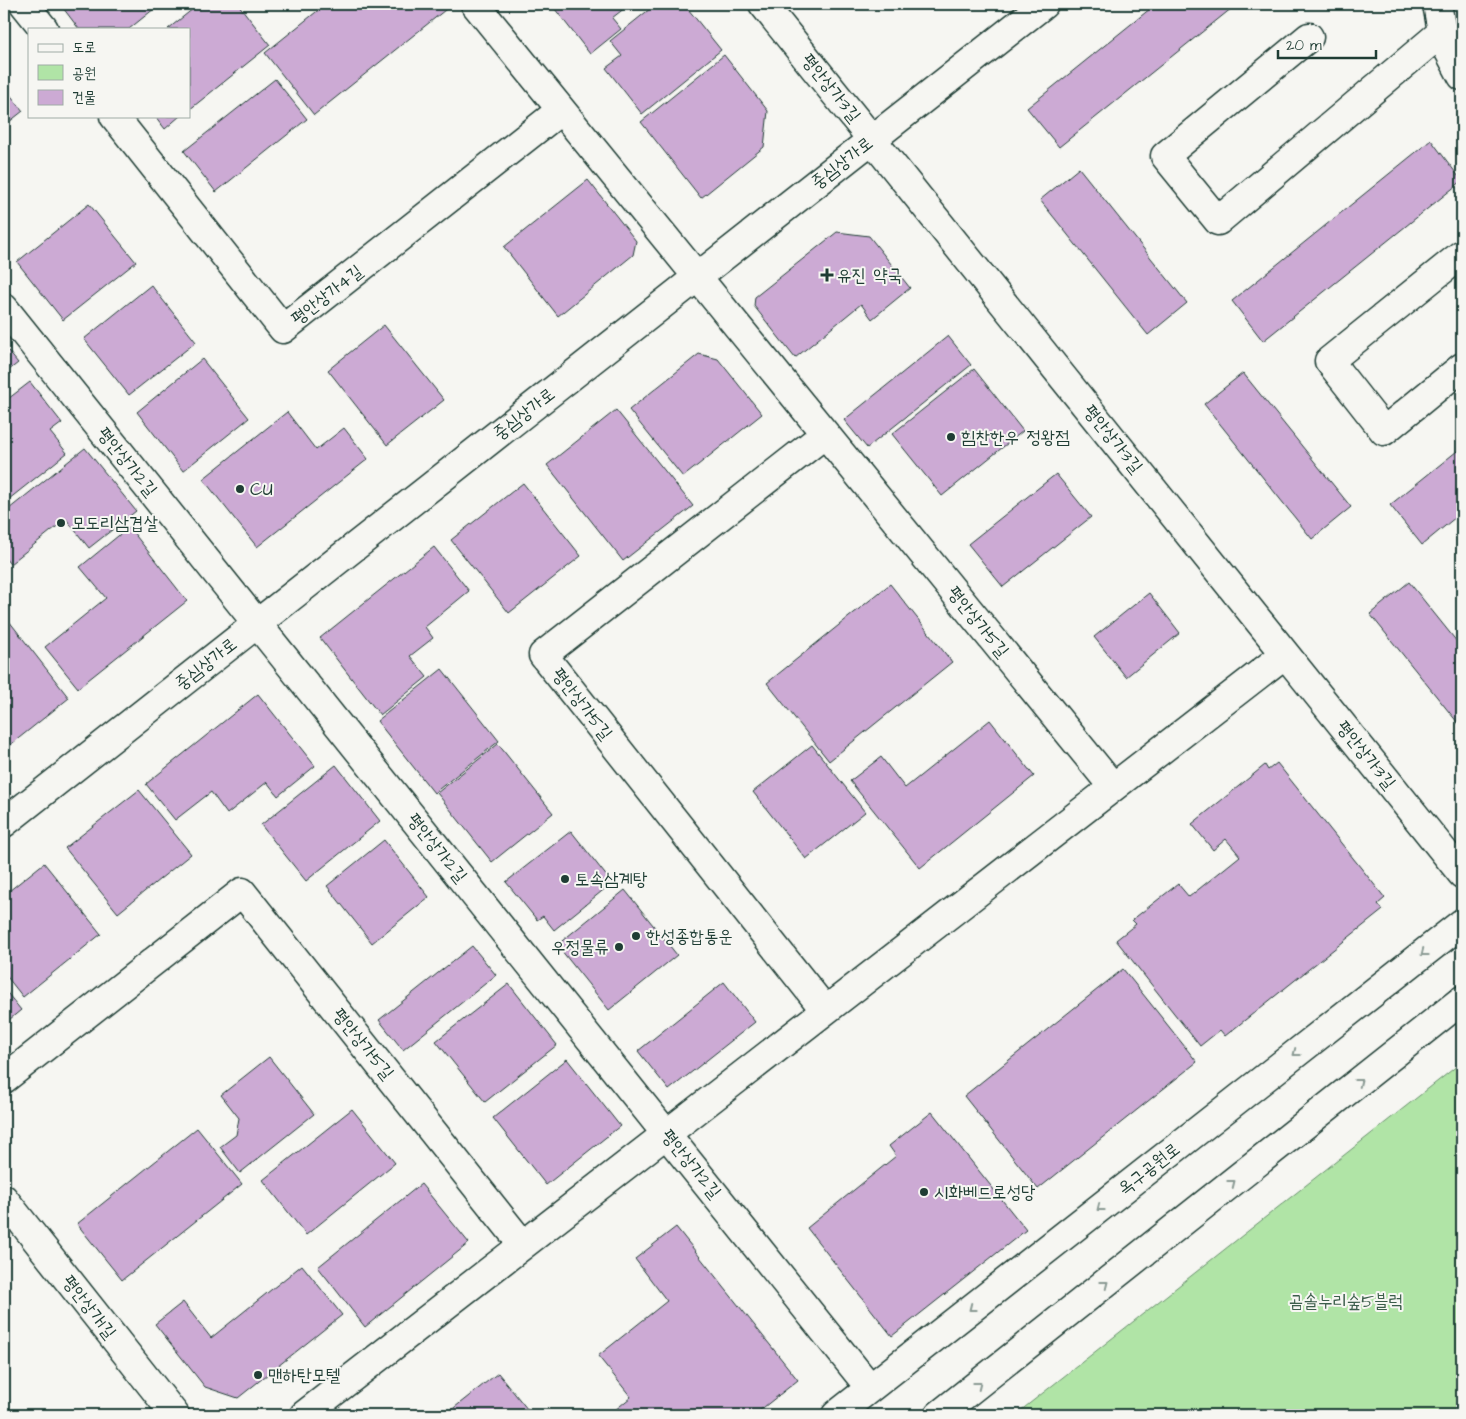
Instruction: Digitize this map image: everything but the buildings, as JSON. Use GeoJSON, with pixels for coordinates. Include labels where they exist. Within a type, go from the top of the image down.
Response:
{"type":"FeatureCollection","features":[{"type":"Feature","properties":{"kind":"street"},"geometry":{"type":"LineString","coordinates":[[24,4],[43,28]]}},
{"type":"Feature","properties":{"kind":"street"},"geometry":{"type":"LineString","coordinates":[[475,4],[698,277]]}},
{"type":"Feature","properties":{"kind":"street","name":"평안상가3길"},"geometry":{"type":"LineString","coordinates":[[763,4],[1462,874]]}},
{"type":"Feature","properties":{"kind":"street","name":"중심상가로"},"geometry":{"type":"LineString","coordinates":[[4,823],[1044,4]]}},
{"type":"Feature","properties":{"kind":"street"},"geometry":{"type":"LineString","coordinates":[[1437,4],[1444,42],[1462,76]]}},
{"type":"Feature","properties":{"kind":"street"},"geometry":{"type":"LineString","coordinates":[[1309,37],[1165,156],[1218,221],[1442,32]]}},
{"type":"Feature","properties":{"kind":"street","name":"평안상가4길"},"geometry":{"type":"LineString","coordinates":[[116,118],[283,330],[562,110]]}},
{"type":"Feature","properties":{"kind":"street"},"geometry":{"type":"LineString","coordinates":[[1462,254],[1328,361],[1384,431],[1462,367]]}},
{"type":"Feature","properties":{"kind":"street","name":"평안상가5길"},"geometry":{"type":"LineString","coordinates":[[698,277],[1113,787]]}},
{"type":"Feature","properties":{"kind":"street","name":"평안상가2길"},"geometry":{"type":"LineString","coordinates":[[4,308],[870,1388]]}},
{"type":"Feature","properties":{"kind":"street","name":"평안상가5길"},"geometry":{"type":"LineString","coordinates":[[825,434],[543,655],[825,1010]]}},
{"type":"Feature","properties":{"kind":"street"},"geometry":{"type":"LineString","coordinates":[[304,1415],[1285,654]]}},
{"type":"Feature","properties":{"kind":"street","name":"평안상가5길"},"geometry":{"type":"LineString","coordinates":[[4,1079],[242,892],[523,1245]]}},
{"type":"Feature","properties":{"kind":"street","name":"옥구공원로"},"geometry":{"type":"LineString","coordinates":[[836,1415],[1462,923]]}},
{"type":"Feature","properties":{"kind":"street"},"geometry":{"type":"LineString","coordinates":[[939,1415],[1462,1000]]}},
{"type":"Feature","properties":{"kind":"street","name":"평안상가1길"},"geometry":{"type":"LineString","coordinates":[[4,1199],[175,1415]]}},
{"type":"Feature","properties":{"kind":"green space","name":"곰솔누리숲5블럭"},"geometry":{"type":"Polygon","coordinates":[[[1462,1062],[1462,1415],[1015,1415],[1462,1062]]]}},
{"type":"Feature","properties":{"kind":"place","name":"유진 약국"},"geometry":{"type":"Point","coordinates":[827,275]}},
{"type":"Feature","properties":{"kind":"place","name":"힘찬한우 정왕점"},"geometry":{"type":"Point","coordinates":[951,437]}},
{"type":"Feature","properties":{"kind":"place","name":"CU"},"geometry":{"type":"Point","coordinates":[240,489]}},
{"type":"Feature","properties":{"kind":"place","name":"모도리삼겹살"},"geometry":{"type":"Point","coordinates":[61,523]}},
{"type":"Feature","properties":{"kind":"place","name":"토속삼계탕"},"geometry":{"type":"Point","coordinates":[565,879]}},
{"type":"Feature","properties":{"kind":"place","name":"한성종합통운"},"geometry":{"type":"Point","coordinates":[636,936]}},
{"type":"Feature","properties":{"kind":"place","name":"우정물류"},"geometry":{"type":"Point","coordinates":[619,947]}},
{"type":"Feature","properties":{"kind":"place","name":"시화베드로성당"},"geometry":{"type":"Point","coordinates":[924,1192]}},
{"type":"Feature","properties":{"kind":"place","name":"맨하탄모텔"},"geometry":{"type":"Point","coordinates":[258,1375]}}]}
